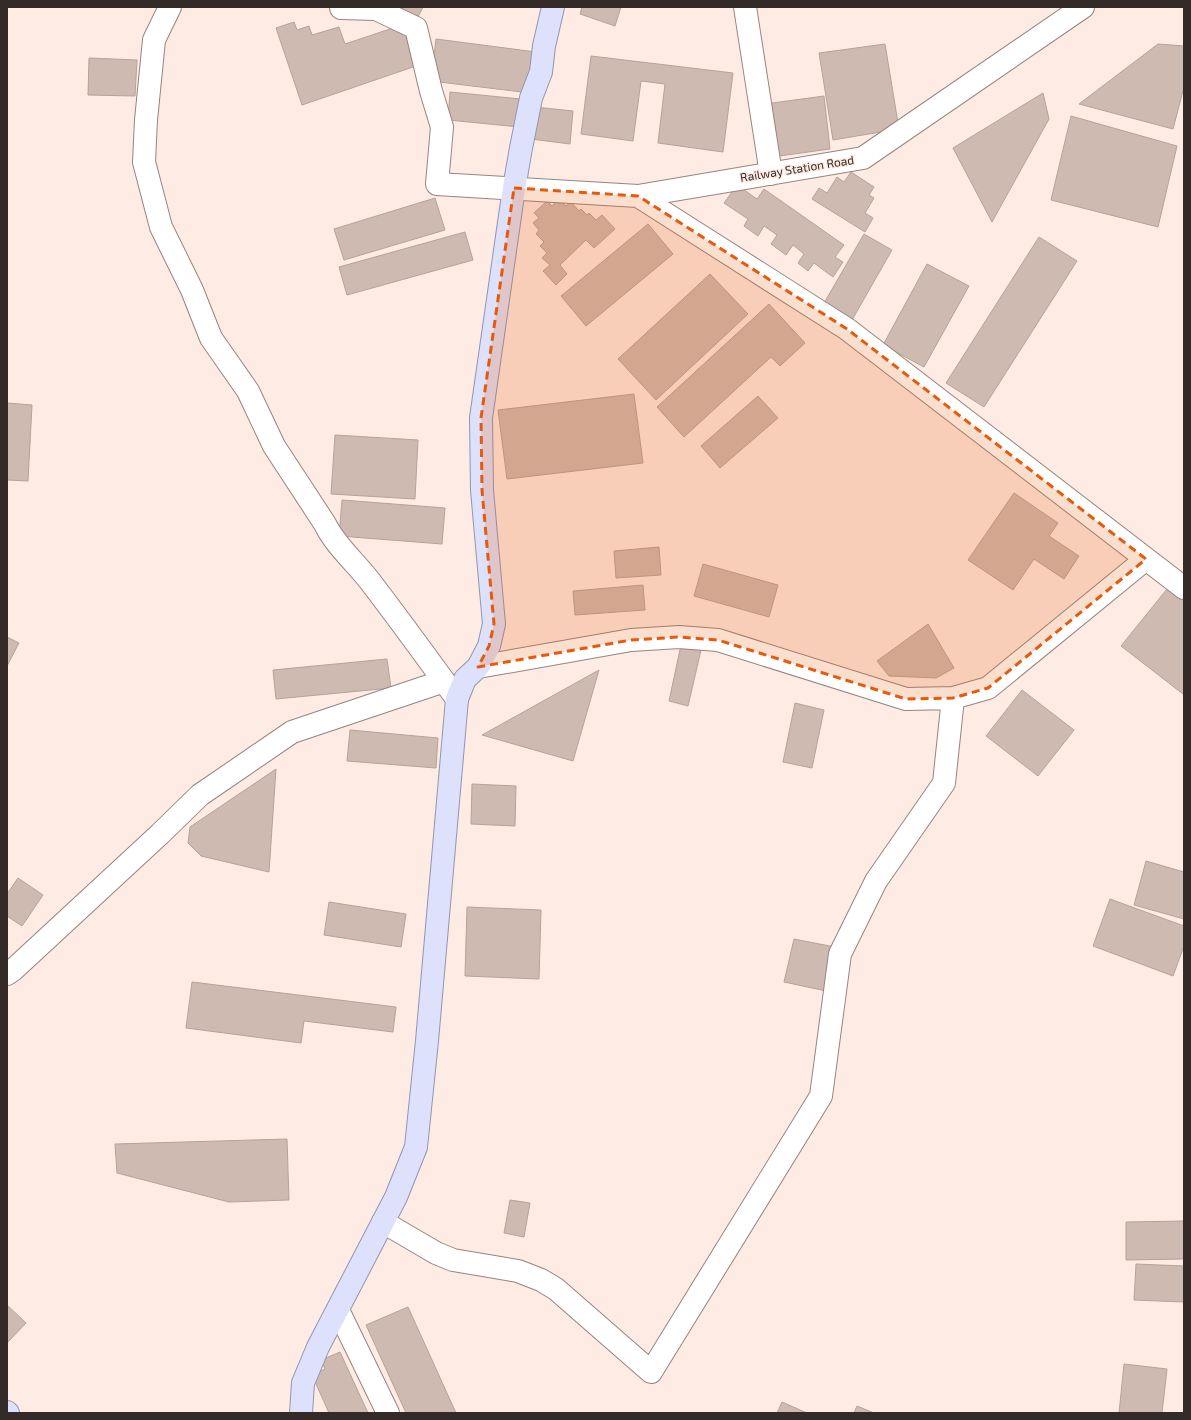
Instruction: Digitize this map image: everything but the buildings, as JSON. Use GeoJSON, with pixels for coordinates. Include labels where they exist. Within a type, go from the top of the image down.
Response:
{"type":"FeatureCollection","features":[{"type":"Feature","properties":{"kind":"main road"},"geometry":{"type":"LineString","coordinates":[[301,1413],[303,1383],[318,1347],[396,1197],[416,1147],[434,964],[450,690],[466,680],[478,668],[489,646],[494,624],[482,490],[481,418],[514,188],[531,98],[541,72],[544,46],[553,7]]}},
{"type":"Feature","properties":{"kind":"street"},"geometry":{"type":"LineString","coordinates":[[7,974],[160,834],[200,794],[292,732],[450,690],[401,621],[358,566],[330,534],[326,524],[274,446],[248,391],[211,338],[192,290],[161,228],[144,162],[154,40],[170,7]]}},
{"type":"Feature","properties":{"kind":"street"},"geometry":{"type":"LineString","coordinates":[[745,7],[771,174]]}},
{"type":"Feature","properties":{"kind":"street","name":"Railway Station Road"},"geometry":{"type":"LineString","coordinates":[[341,8],[376,9],[416,28],[442,127],[437,184],[638,196],[863,158],[1083,7]]}},
{"type":"Feature","properties":{"kind":"street"},"geometry":{"type":"LineString","coordinates":[[638,196],[847,329],[1184,588]]}},
{"type":"Feature","properties":{"kind":"street"},"geometry":{"type":"LineString","coordinates":[[478,668],[631,640],[679,637],[718,640],[906,699],[953,698],[988,688],[1146,559]]}},
{"type":"Feature","properties":{"kind":"street"},"geometry":{"type":"LineString","coordinates":[[383,1222],[453,1260],[518,1271],[541,1280],[556,1289],[651,1372],[821,1096],[840,954],[876,881],[944,783],[953,698]]}},
{"type":"Feature","properties":{"kind":"street"},"geometry":{"type":"LineString","coordinates":[[338,1310],[388,1413]]}},
{"type":"Feature","properties":{"kind":"highlighted area"},"geometry":{"type":"Polygon","coordinates":[[[514,188],[638,196],[847,329],[1146,559],[988,688],[953,698],[906,699],[718,640],[679,637],[631,640],[478,667],[489,646],[494,624],[482,490],[481,418],[514,188]]]}}]}
